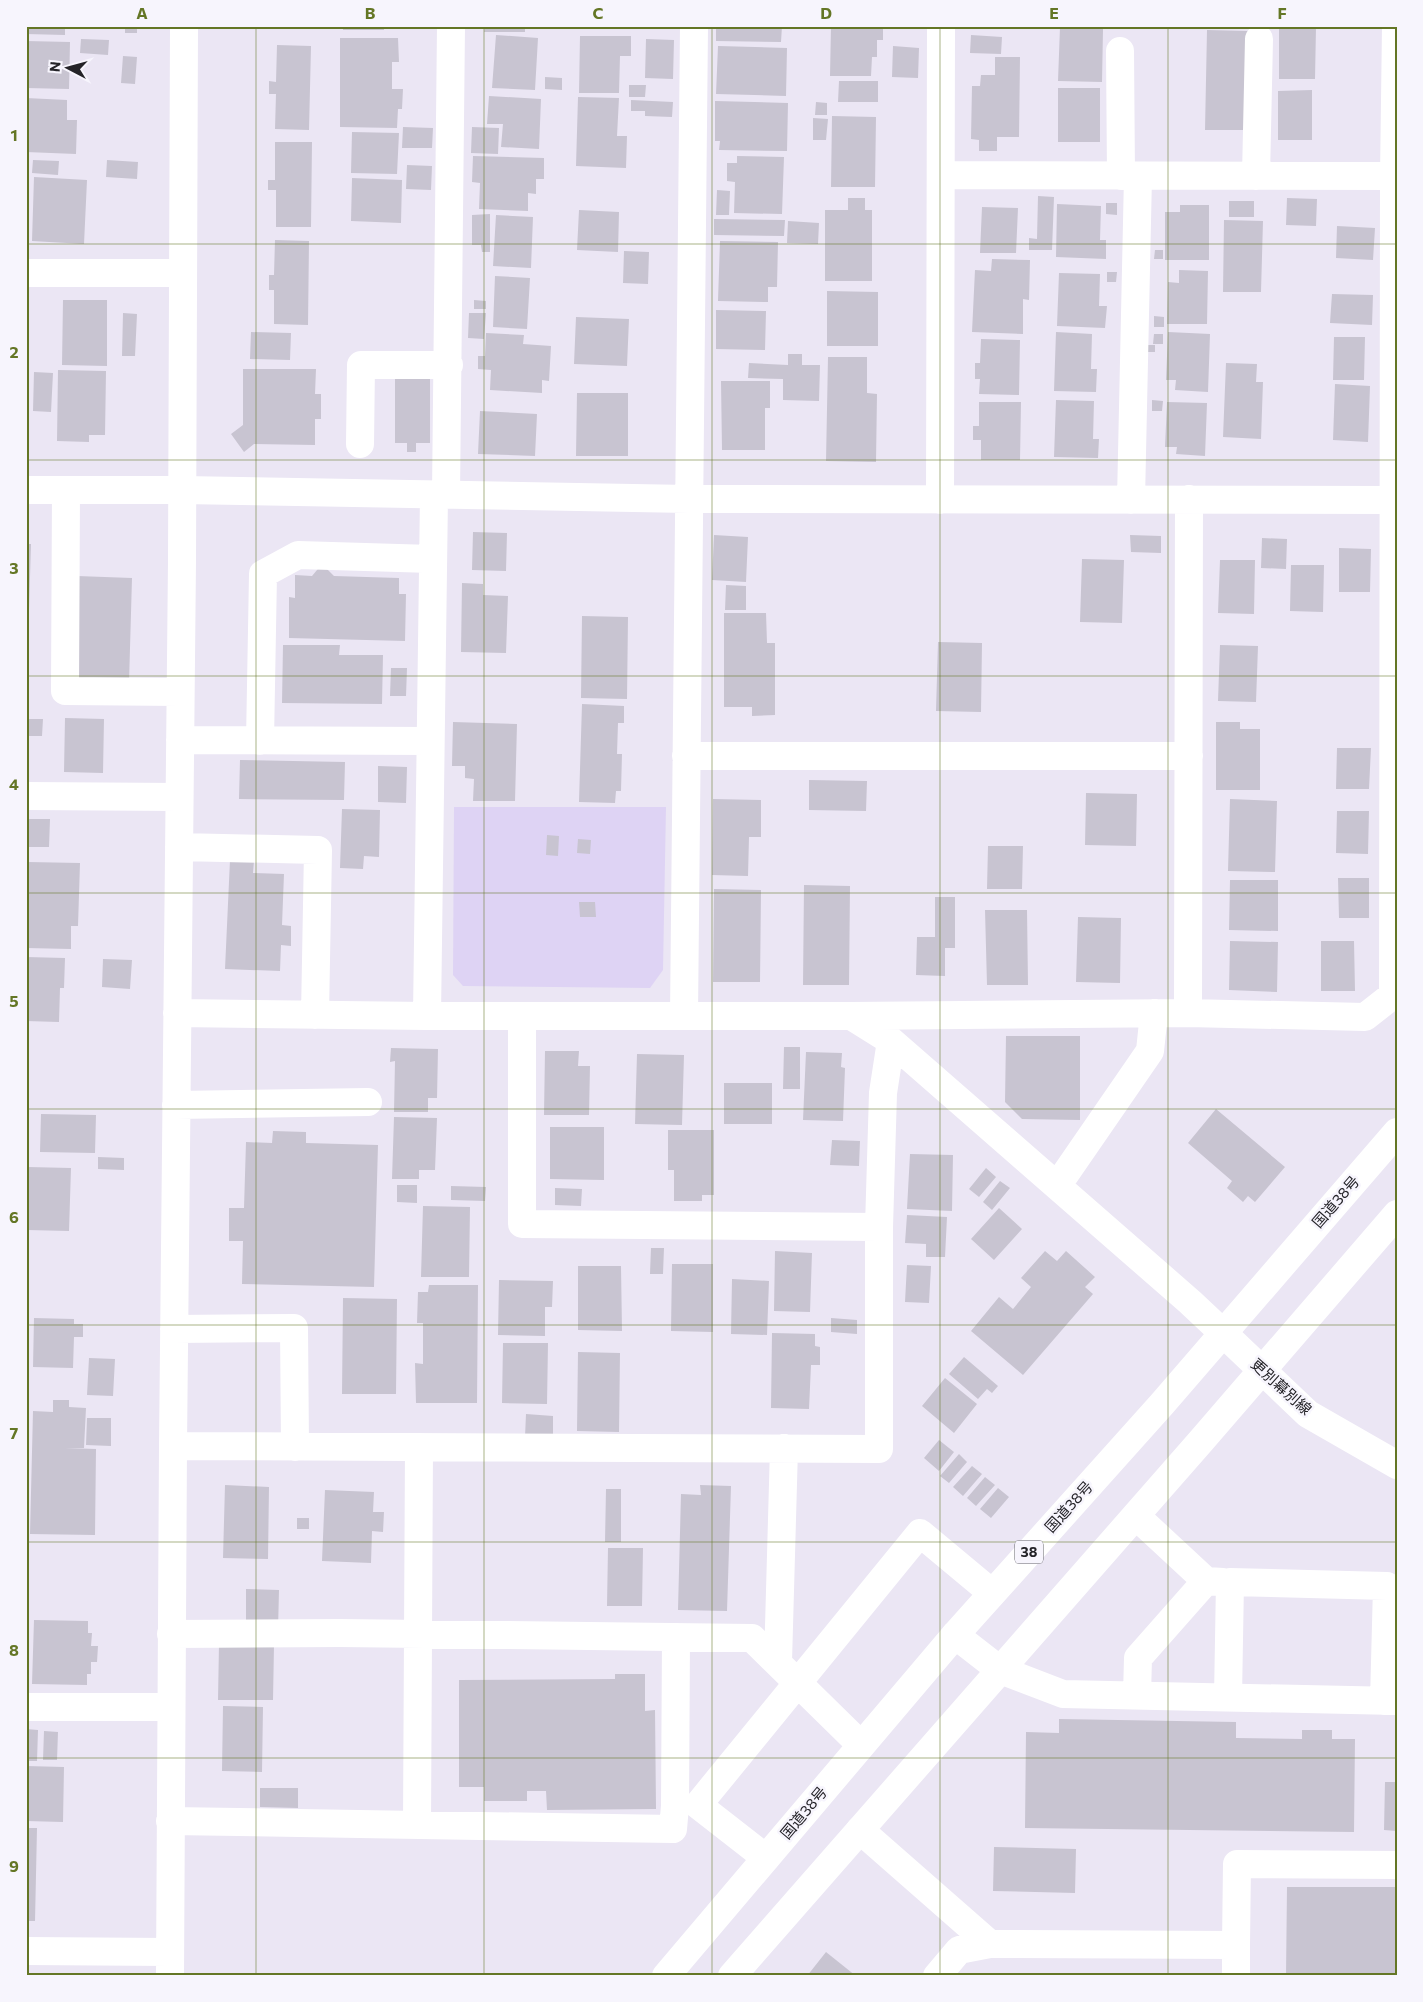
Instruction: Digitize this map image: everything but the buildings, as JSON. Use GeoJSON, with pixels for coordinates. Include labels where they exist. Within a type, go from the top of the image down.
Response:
{"type":"FeatureCollection","features":[{"type":"Feature","properties":{"kind":"main road"},"geometry":{"type":"LineString","coordinates":[[26,1951],[170,1964],[184,26]]}},
{"type":"Feature","properties":{"kind":"main road"},"geometry":{"type":"LineString","coordinates":[[427,1016],[432,559],[440,495],[449,365],[451,26]]}},
{"type":"Feature","properties":{"kind":"main road"},"geometry":{"type":"LineString","coordinates":[[684,1016],[694,26]]}},
{"type":"Feature","properties":{"kind":"main road"},"geometry":{"type":"LineString","coordinates":[[940,500],[941,26]]}},
{"type":"Feature","properties":{"kind":"main road"},"geometry":{"type":"LineString","coordinates":[[177,1013],[427,1016],[851,1016],[1188,1013],[1365,1017],[1392,995],[1395,838],[1396,26]]}},
{"type":"Feature","properties":{"kind":"main road"},"geometry":{"type":"LineString","coordinates":[[1256,176],[1259,39]]}},
{"type":"Feature","properties":{"kind":"main road"},"geometry":{"type":"LineString","coordinates":[[1120,51],[1129,176],[1131,500]]}},
{"type":"Feature","properties":{"kind":"main road"},"geometry":{"type":"LineString","coordinates":[[941,175],[1396,176]]}},
{"type":"Feature","properties":{"kind":"main road"},"geometry":{"type":"LineString","coordinates":[[26,273],[183,273]]}},
{"type":"Feature","properties":{"kind":"main road"},"geometry":{"type":"LineString","coordinates":[[360,444],[361,365],[449,365]]}},
{"type":"Feature","properties":{"kind":"main road"},"geometry":{"type":"LineString","coordinates":[[26,490],[182,490],[689,499],[1395,500]]}},
{"type":"Feature","properties":{"kind":"main road"},"geometry":{"type":"LineString","coordinates":[[66,490],[65,691],[180,692]]}},
{"type":"Feature","properties":{"kind":"main road"},"geometry":{"type":"LineString","coordinates":[[1188,1013],[1189,499]]}},
{"type":"Feature","properties":{"kind":"main road"},"geometry":{"type":"LineString","coordinates":[[260,740],[263,574],[298,555],[432,559]]}},
{"type":"Feature","properties":{"kind":"main road"},"geometry":{"type":"LineString","coordinates":[[180,740],[430,741]]}},
{"type":"Feature","properties":{"kind":"main road"},"geometry":{"type":"LineString","coordinates":[[686,756],[1188,756]]}},
{"type":"Feature","properties":{"kind":"main road"},"geometry":{"type":"LineString","coordinates":[[26,796],[179,797]]}},
{"type":"Feature","properties":{"kind":"main road"},"geometry":{"type":"LineString","coordinates":[[179,847],[318,850],[315,1015]]}},
{"type":"Feature","properties":{"kind":"main road"},"geometry":{"type":"LineString","coordinates":[[1057,1186],[1150,1051],[1154,1013]]}},
{"type":"Feature","properties":{"kind":"main road"},"geometry":{"type":"LineString","coordinates":[[522,1016],[522,1224],[879,1227]]}},
{"type":"Feature","properties":{"kind":"main road","name":"更別幕別線"},"geometry":{"type":"LineString","coordinates":[[851,1016],[891,1042],[1057,1186],[1190,1302],[1308,1414],[1397,1464]]}},
{"type":"Feature","properties":{"kind":"main road"},"geometry":{"type":"LineString","coordinates":[[173,1446],[879,1449],[879,1227],[882,1092],[891,1042]]}},
{"type":"Feature","properties":{"kind":"main road"},"geometry":{"type":"LineString","coordinates":[[176,1105],[368,1102]]}},
{"type":"Feature","properties":{"kind":"main road","name":"国道38号"},"geometry":{"type":"LineString","coordinates":[[666,1976],[955,1635],[1223,1333],[1397,1132]]}},
{"type":"Feature","properties":{"kind":"main road"},"geometry":{"type":"LineString","coordinates":[[732,1976],[1136,1516],[1397,1214]]}},
{"type":"Feature","properties":{"kind":"main road"},"geometry":{"type":"LineString","coordinates":[[174,1329],[294,1328],[295,1447]]}},
{"type":"Feature","properties":{"kind":"main road"},"geometry":{"type":"LineString","coordinates":[[417,1825],[419,1447]]}},
{"type":"Feature","properties":{"kind":"main road"},"geometry":{"type":"LineString","coordinates":[[778,1662],[784,1448]]}},
{"type":"Feature","properties":{"kind":"main road"},"geometry":{"type":"LineString","coordinates":[[955,1635],[1000,1670],[1063,1694],[1390,1701],[1387,1586],[1218,1582],[1136,1516]]}},
{"type":"Feature","properties":{"kind":"main road"},"geometry":{"type":"LineString","coordinates":[[170,1821],[673,1830],[687,1806],[798,1682],[920,1533],[992,1593]]}},
{"type":"Feature","properties":{"kind":"main road"},"geometry":{"type":"LineString","coordinates":[[1137,1695],[1138,1658],[1218,1582]]}},
{"type":"Feature","properties":{"kind":"main road"},"geometry":{"type":"LineString","coordinates":[[1218,1582],[1228,1697]]}},
{"type":"Feature","properties":{"kind":"main road"},"geometry":{"type":"LineString","coordinates":[[171,1634],[418,1634],[752,1638],[861,1745]]}},
{"type":"Feature","properties":{"kind":"main road"},"geometry":{"type":"LineString","coordinates":[[676,1637],[687,1806]]}},
{"type":"Feature","properties":{"kind":"main road"},"geometry":{"type":"LineString","coordinates":[[26,1707],[171,1707]]}},
{"type":"Feature","properties":{"kind":"main road"},"geometry":{"type":"LineString","coordinates":[[687,1806],[766,1858]]}},
{"type":"Feature","properties":{"kind":"main road"},"geometry":{"type":"LineString","coordinates":[[860,1830],[990,1944]]}},
{"type":"Feature","properties":{"kind":"main road"},"geometry":{"type":"LineString","coordinates":[[1236,1976],[1237,1864],[1397,1865]]}},
{"type":"Feature","properties":{"kind":"main road"},"geometry":{"type":"LineString","coordinates":[[937,1976],[959,1950],[990,1944],[1236,1945]]}},
{"type":"Feature","properties":{"kind":"shaded area"},"geometry":{"type":"Polygon","coordinates":[[[454,807],[666,807],[663,970],[650,988],[463,986],[453,975],[454,807]]]}}]}
